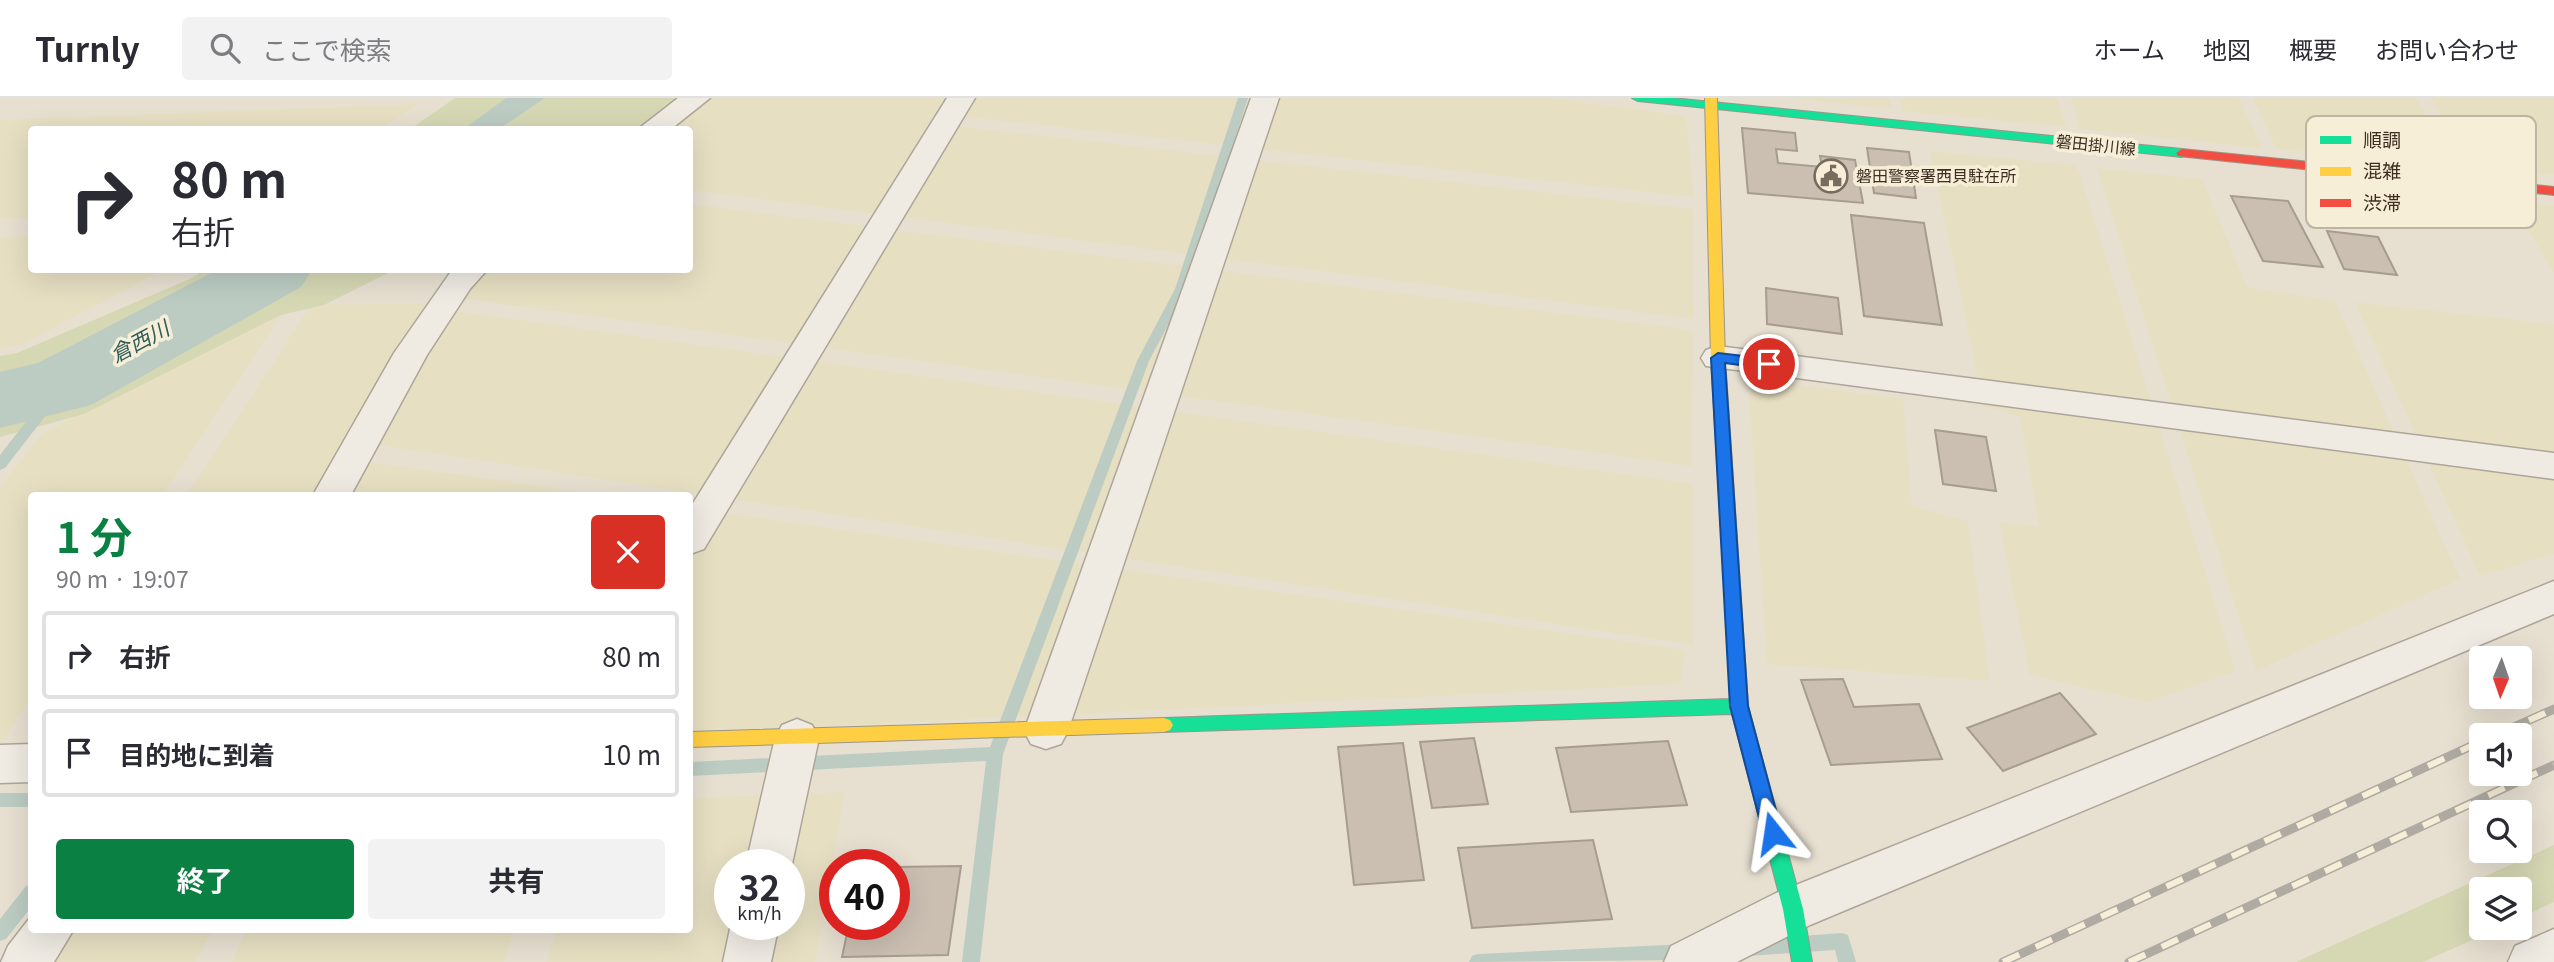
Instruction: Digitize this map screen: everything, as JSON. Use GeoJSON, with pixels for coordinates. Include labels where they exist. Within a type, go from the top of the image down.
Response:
{"type":"FeatureCollection","features":[{"type":"Feature","properties":{"kind":"street"},"geometry":{"type":"LineString","coordinates":[[657,126],[696,98]]}},
{"type":"Feature","properties":{"kind":"street"},"geometry":{"type":"LineString","coordinates":[[693,534],[961,98]]}},
{"type":"Feature","properties":{"kind":"street"},"geometry":{"type":"LineString","coordinates":[[1046,731],[1265,98]]}},
{"type":"Feature","properties":{"kind":"street","name":"磐田掛川線"},"geometry":{"type":"LineString","coordinates":[[1639,98],[1711,102],[2306,165]]}},
{"type":"Feature","properties":{"kind":"street"},"geometry":{"type":"LineString","coordinates":[[1711,102],[1718,358],[1739,706],[1793,909],[1802,962]]}},
{"type":"Feature","properties":{"kind":"street","name":"磐田掛川線"},"geometry":{"type":"LineString","coordinates":[[2536,189],[2554,191]]}},
{"type":"Feature","properties":{"kind":"street"},"geometry":{"type":"LineString","coordinates":[[334,492],[411,353],[458,282],[468,273]]}},
{"type":"Feature","properties":{"kind":"street"},"geometry":{"type":"LineString","coordinates":[[1718,358],[2554,466]]}},
{"type":"Feature","properties":{"kind":"street"},"geometry":{"type":"LineString","coordinates":[[1688,962],[1793,909],[2554,597]]}},
{"type":"Feature","properties":{"kind":"street"},"geometry":{"type":"LineString","coordinates":[[693,740],[1046,731],[1739,706]]}},
{"type":"Feature","properties":{"kind":"street"},"geometry":{"type":"LineString","coordinates":[[772,849],[797,738]]}},
{"type":"Feature","properties":{"kind":"street"},"geometry":{"type":"LineString","coordinates":[[0,764],[28,763]]}},
{"type":"Feature","properties":{"kind":"street"},"geometry":{"type":"LineString","coordinates":[[25,962],[47,933]]}},
{"type":"Feature","properties":{"kind":"street"},"geometry":{"type":"LineString","coordinates":[[747,962],[752,940]]}},
{"type":"Feature","properties":{"kind":"street"},"geometry":{"type":"LineString","coordinates":[[2532,962],[2554,952]]}},
{"type":"Feature","properties":{"kind":"shaded area"},"geometry":{"type":"Polygon","coordinates":[[[506,98],[545,98],[503,126],[468,126],[506,98]]]}},
{"type":"Feature","properties":{"kind":"shaded area"},"geometry":{"type":"Polygon","coordinates":[[[696,98],[958,98],[938,124],[1693,209],[1693,319],[693,190],[693,126],[658,126],[696,98]]]}},
{"type":"Feature","properties":{"kind":"shaded area"},"geometry":{"type":"Polygon","coordinates":[[[961,98],[1553,98],[1686,116],[1694,197],[950,115],[961,98]]]}},
{"type":"Feature","properties":{"kind":"shaded area"},"geometry":{"type":"Polygon","coordinates":[[[1791,98],[1890,98],[1892,109],[1791,98]]]}},
{"type":"Feature","properties":{"kind":"shaded area"},"geometry":{"type":"Polygon","coordinates":[[[1900,98],[2057,98],[2066,127],[1902,111],[1900,98]]]}},
{"type":"Feature","properties":{"kind":"shaded area"},"geometry":{"type":"Polygon","coordinates":[[[2071,98],[2239,98],[2262,148],[2080,129],[2071,98]]]}},
{"type":"Feature","properties":{"kind":"shaded area"},"geometry":{"type":"Polygon","coordinates":[[[2253,98],[2416,98],[2427,116],[2306,116],[2306,152],[2276,149],[2253,98]]]}},
{"type":"Feature","properties":{"kind":"shaded area"},"geometry":{"type":"Polygon","coordinates":[[[2431,98],[2554,98],[2554,175],[2536,173],[2536,116],[2442,116],[2431,98]]]}},
{"type":"Feature","properties":{"kind":"shaded area"},"geometry":{"type":"Polygon","coordinates":[[[417,104],[385,126],[28,126],[28,218],[0,219],[0,120],[417,104]]]}},
{"type":"Feature","properties":{"kind":"shaded area"},"geometry":{"type":"Polygon","coordinates":[[[1930,151],[2077,165],[2236,671],[2148,702],[2030,675],[1999,522],[2039,526],[2020,416],[1984,406],[1930,151]]]}},
{"type":"Feature","properties":{"kind":"shaded area"},"geometry":{"type":"Polygon","coordinates":[[[2097,168],[2202,179],[2247,287],[2335,301],[2460,579],[2256,671],[2097,168]]]}},
{"type":"Feature","properties":{"kind":"shaded area"},"geometry":{"type":"Polygon","coordinates":[[[693,204],[1693,330],[1692,466],[451,297],[474,273],[693,273],[693,204]]]}},
{"type":"Feature","properties":{"kind":"shaded area"},"geometry":{"type":"Polygon","coordinates":[[[2536,204],[2554,206],[2554,273],[2527,228],[2536,228],[2536,204]]]}},
{"type":"Feature","properties":{"kind":"shaded area"},"geometry":{"type":"Polygon","coordinates":[[[28,236],[28,273],[157,273],[21,345],[0,349],[0,237],[28,236]]]}},
{"type":"Feature","properties":{"kind":"shaded area"},"geometry":{"type":"Polygon","coordinates":[[[259,273],[287,273],[272,284],[214,303],[259,273]]]}},
{"type":"Feature","properties":{"kind":"shaded area"},"geometry":{"type":"Polygon","coordinates":[[[2355,302],[2554,324],[2554,554],[2480,576],[2355,302]]]}},
{"type":"Feature","properties":{"kind":"shaded area"},"geometry":{"type":"Polygon","coordinates":[[[444,303],[441,309],[1694,484],[1694,645],[365,443],[355,460],[580,492],[189,492],[311,305],[444,303]]]}},
{"type":"Feature","properties":{"kind":"shaded area"},"geometry":{"type":"Polygon","coordinates":[[[281,315],[165,492],[28,492],[28,702],[0,745],[0,488],[41,434],[281,315]]]}},
{"type":"Feature","properties":{"kind":"shaded area"},"geometry":{"type":"Polygon","coordinates":[[[1748,378],[1903,399],[1912,506],[1968,521],[1990,681],[1767,664],[1748,378]]]}},
{"type":"Feature","properties":{"kind":"shaded area"},"geometry":{"type":"Polygon","coordinates":[[[693,508],[1685,650],[1681,684],[693,733],[693,508]]]}},
{"type":"Feature","properties":{"kind":"shaded area"},"geometry":{"type":"Polygon","coordinates":[[[845,792],[835,849],[819,849],[819,939],[815,962],[547,962],[555,933],[693,933],[693,798],[845,792]]]}},
{"type":"Feature","properties":{"kind":"shaded area"},"geometry":{"type":"Polygon","coordinates":[[[51,933],[210,933],[196,962],[31,962],[51,933]]]}},
{"type":"Feature","properties":{"kind":"shaded area"},"geometry":{"type":"Polygon","coordinates":[[[245,933],[513,933],[504,962],[232,962],[245,933]]]}},
{"type":"Feature","properties":{"kind":"green space"},"geometry":{"type":"Polygon","coordinates":[[[455,98],[699,98],[658,126],[415,126],[455,98]]]}},
{"type":"Feature","properties":{"kind":"green space"},"geometry":{"type":"Polygon","coordinates":[[[200,273],[388,273],[324,305],[281,315],[84,414],[0,437],[0,356],[17,353],[200,273]]]}},
{"type":"Feature","properties":{"kind":"green space"},"geometry":{"type":"Polygon","coordinates":[[[2554,845],[2554,902],[2532,912],[2532,877],[2483,877],[2514,863],[2532,863],[2532,855],[2554,845]]]}},
{"type":"Feature","properties":{"kind":"green space"},"geometry":{"type":"Polygon","coordinates":[[[2469,884],[2469,940],[2472,940],[2423,962],[2296,962],[2469,884]]]}},
{"type":"Feature","properties":{"kind":"building"},"geometry":{"type":"Polygon","coordinates":[[[1742,128],[1795,133],[1797,151],[1776,149],[1778,163],[1822,167],[1820,156],[1855,160],[1863,203],[1748,193],[1742,128]]]}},
{"type":"Feature","properties":{"kind":"building"},"geometry":{"type":"Polygon","coordinates":[[[1867,148],[1909,152],[1916,198],[1874,193],[1867,148]]]}},
{"type":"Feature","properties":{"kind":"building"},"geometry":{"type":"Polygon","coordinates":[[[2231,196],[2288,201],[2323,267],[2263,261],[2231,196]]]}},
{"type":"Feature","properties":{"kind":"building"},"geometry":{"type":"Polygon","coordinates":[[[1851,215],[1924,223],[1942,325],[1864,316],[1851,215]]]}},
{"type":"Feature","properties":{"kind":"building"},"geometry":{"type":"Polygon","coordinates":[[[2327,231],[2378,237],[2397,275],[2344,269],[2327,231]]]}},
{"type":"Feature","properties":{"kind":"building"},"geometry":{"type":"Polygon","coordinates":[[[1766,288],[1838,298],[1842,334],[1767,324],[1766,288]]]}},
{"type":"Feature","properties":{"kind":"building"},"geometry":{"type":"Polygon","coordinates":[[[1935,430],[1986,437],[1996,491],[1943,484],[1935,430]]]}},
{"type":"Feature","properties":{"kind":"building"},"geometry":{"type":"Polygon","coordinates":[[[1843,679],[1854,707],[1919,704],[1942,759],[1831,765],[1801,680],[1843,679]]]}},
{"type":"Feature","properties":{"kind":"building"},"geometry":{"type":"Polygon","coordinates":[[[2060,693],[2096,734],[2003,771],[1967,728],[2060,693]]]}},
{"type":"Feature","properties":{"kind":"building"},"geometry":{"type":"Polygon","coordinates":[[[1474,738],[1488,804],[1432,808],[1420,742],[1474,738]]]}},
{"type":"Feature","properties":{"kind":"building"},"geometry":{"type":"Polygon","coordinates":[[[1668,741],[1687,805],[1571,812],[1556,748],[1668,741]]]}},
{"type":"Feature","properties":{"kind":"building"},"geometry":{"type":"Polygon","coordinates":[[[1403,743],[1424,880],[1354,885],[1338,747],[1403,743]]]}},
{"type":"Feature","properties":{"kind":"building"},"geometry":{"type":"Polygon","coordinates":[[[1593,840],[1612,919],[1472,928],[1458,848],[1593,840]]]}},
{"type":"Feature","properties":{"kind":"building"},"geometry":{"type":"Polygon","coordinates":[[[961,866],[948,955],[842,957],[846,940],[910,940],[910,867],[961,866]]]}},
{"type":"Feature","properties":{"kind":"waterway"},"geometry":{"type":"LineString","coordinates":[[995,754],[1143,361],[1181,289],[1243,98]]}},
{"type":"Feature","properties":{"kind":"waterway","name":"倉西川"},"geometry":{"type":"LineString","coordinates":[[0,400],[62,385],[269,273]]}},
{"type":"Feature","properties":{"kind":"waterway"},"geometry":{"type":"LineString","coordinates":[[0,465],[62,385]]}},
{"type":"Feature","properties":{"kind":"waterway"},"geometry":{"type":"LineString","coordinates":[[693,769],[995,754]]}},
{"type":"Feature","properties":{"kind":"waterway"},"geometry":{"type":"LineString","coordinates":[[971,962],[995,754]]}},
{"type":"Feature","properties":{"kind":"waterway"},"geometry":{"type":"LineString","coordinates":[[0,800],[28,800]]}},
{"type":"Feature","properties":{"kind":"waterway"},"geometry":{"type":"LineString","coordinates":[[0,933],[28,897]]}},
{"type":"Feature","properties":{"kind":"waterway"},"geometry":{"type":"LineString","coordinates":[[1749,948],[1842,941],[1847,962]]}},
{"type":"Feature","properties":{"kind":"waterway"},"geometry":{"type":"LineString","coordinates":[[1478,962],[1687,952]]}},
{"type":"Feature","properties":{"kind":"railway"},"geometry":{"type":"LineString","coordinates":[[2523,723],[2554,709]]}},
{"type":"Feature","properties":{"kind":"railway"},"geometry":{"type":"LineString","coordinates":[[2003,962],[2469,747]]}},
{"type":"Feature","properties":{"kind":"railway"},"geometry":{"type":"LineString","coordinates":[[2129,962],[2554,765]]}},
{"type":"Feature","properties":{"kind":"traffic: fast"},"geometry":{"type":"LineString","coordinates":[[1638,98],[2182,153]]}},
{"type":"Feature","properties":{"kind":"traffic: fast"},"geometry":{"type":"LineString","coordinates":[[1734,615],[1739,706],[1793,909],[1802,962]]}},
{"type":"Feature","properties":{"kind":"traffic: fast"},"geometry":{"type":"LineString","coordinates":[[1164,725],[1739,706]]}},
{"type":"Feature","properties":{"kind":"traffic: slow"},"geometry":{"type":"LineString","coordinates":[[1711,98],[1718,358],[1734,615]]}},
{"type":"Feature","properties":{"kind":"traffic: slow"},"geometry":{"type":"LineString","coordinates":[[693,740],[1164,725]]}},
{"type":"Feature","properties":{"kind":"traffic: jam"},"geometry":{"type":"LineString","coordinates":[[2182,153],[2306,166]]}},
{"type":"Feature","properties":{"kind":"traffic: jam"},"geometry":{"type":"LineString","coordinates":[[2536,189],[2554,191]]}},
{"type":"Feature","properties":{"kind":"place","name":"磐田警察署西貝駐在所"},"geometry":{"type":"Point","coordinates":[1831,176]}},
{"type":"Feature","properties":{"kind":"route"},"geometry":{"type":"LineString","coordinates":[[1769,364],[1718,358],[1739,706],[1773,833]]}}]}
